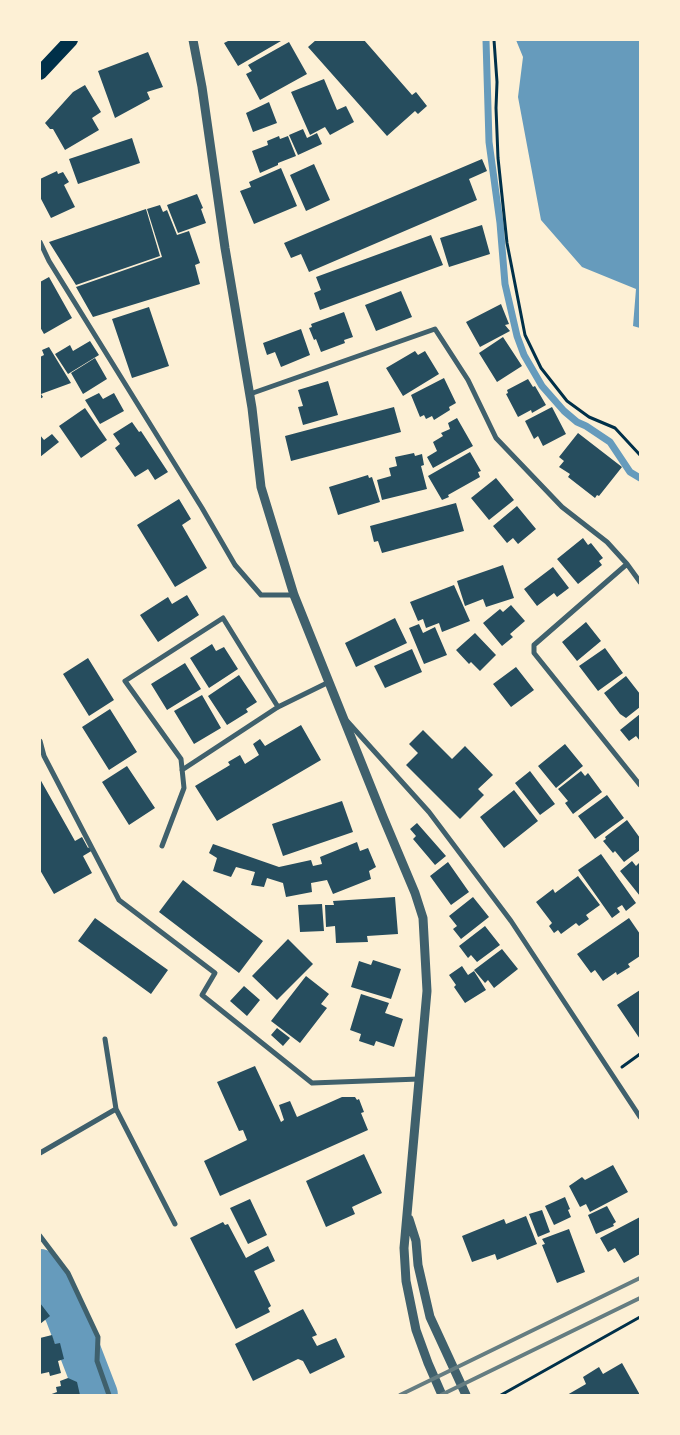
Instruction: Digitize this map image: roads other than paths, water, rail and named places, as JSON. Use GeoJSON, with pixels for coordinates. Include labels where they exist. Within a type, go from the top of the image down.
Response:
{"type":"FeatureCollection","features":[{"type":"Feature","properties":{"kind":"highway"},"geometry":{"type":"LineString","coordinates":[[40,73],[71,40]]}},
{"type":"Feature","properties":{"kind":"street"},"geometry":{"type":"LineString","coordinates":[[193,40],[250,394],[260,487],[294,595],[415,893],[423,918],[427,991],[404,1248],[406,1281],[416,1330],[442,1395]]}},
{"type":"Feature","properties":{"kind":"street"},"geometry":{"type":"LineString","coordinates":[[40,242],[49,261],[202,508],[235,565],[261,595],[294,595]]}},
{"type":"Feature","properties":{"kind":"street"},"geometry":{"type":"LineString","coordinates":[[250,394],[435,329],[468,380],[496,438],[562,508],[607,542],[640,582]]}},
{"type":"Feature","properties":{"kind":"street"},"geometry":{"type":"LineString","coordinates":[[627,564],[534,645],[534,653],[640,785]]}},
{"type":"Feature","properties":{"kind":"street"},"geometry":{"type":"LineString","coordinates":[[162,846],[184,788],[180,759],[125,681],[223,618],[278,707]]}},
{"type":"Feature","properties":{"kind":"street"},"geometry":{"type":"LineString","coordinates":[[182,770],[278,707],[328,682]]}},
{"type":"Feature","properties":{"kind":"street"},"geometry":{"type":"LineString","coordinates":[[342,715],[429,812],[511,921],[640,1117]]}},
{"type":"Feature","properties":{"kind":"street"},"geometry":{"type":"LineString","coordinates":[[40,741],[44,756],[118,900],[215,973],[202,994],[312,1083],[419,1079]]}},
{"type":"Feature","properties":{"kind":"street"},"geometry":{"type":"LineString","coordinates":[[105,1039],[116,1109],[175,1224]]}},
{"type":"Feature","properties":{"kind":"street"},"geometry":{"type":"LineString","coordinates":[[40,1153],[116,1109]]}},
{"type":"Feature","properties":{"kind":"street"},"geometry":{"type":"LineString","coordinates":[[407,1214],[416,1241],[418,1265],[430,1317],[466,1395]]}},
{"type":"Feature","properties":{"kind":"street"},"geometry":{"type":"LineString","coordinates":[[40,1236],[68,1273],[98,1337],[97,1361],[109,1395]]}},
{"type":"Feature","properties":{"kind":"water"},"geometry":{"type":"Polygon","coordinates":[[[516,40],[640,40],[640,328],[633,326],[636,289],[582,267],[541,220],[518,97],[523,57],[516,40]]]}},
{"type":"Feature","properties":{"kind":"waterway"},"geometry":{"type":"LineString","coordinates":[[486,40],[489,142],[500,223],[505,284],[517,336],[524,355],[542,386],[564,411],[577,422],[610,442],[630,472],[640,478]]}},
{"type":"Feature","properties":{"kind":"waterway"},"geometry":{"type":"LineString","coordinates":[[40,1270],[65,1312],[97,1395]]}},
{"type":"Feature","properties":{"kind":"railway"},"geometry":{"type":"LineString","coordinates":[[400,1395],[640,1278]]}},
{"type":"Feature","properties":{"kind":"railway"},"geometry":{"type":"LineString","coordinates":[[441,1395],[640,1298]]}}]}
